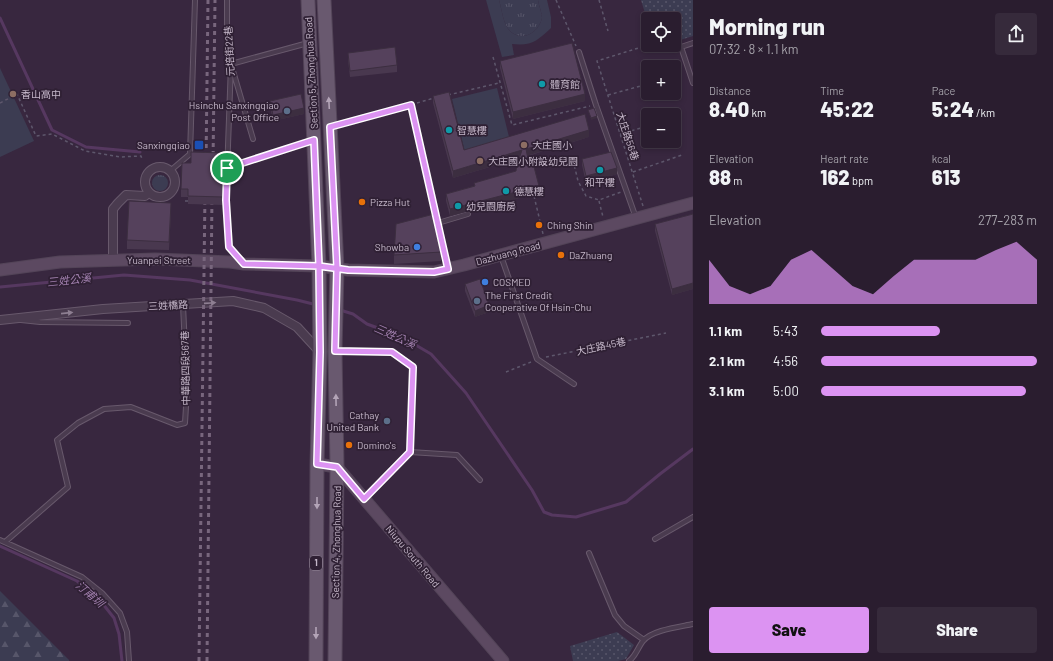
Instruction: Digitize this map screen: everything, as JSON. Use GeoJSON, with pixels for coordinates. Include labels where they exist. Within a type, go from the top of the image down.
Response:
{"type":"FeatureCollection","features":[{"type":"Feature","properties":{"kind":"main road","name":"Section 5, Zhonghua Road"},"geometry":{"type":"LineString","coordinates":[[308,0],[319,266]]}},
{"type":"Feature","properties":{"kind":"main road","name":"Section 5, Zhonghua Road"},"geometry":{"type":"LineString","coordinates":[[324,0],[337,268]]}},
{"type":"Feature","properties":{"kind":"main road","name":"1"},"geometry":{"type":"LineString","coordinates":[[319,266],[320,352]]}},
{"type":"Feature","properties":{"kind":"main road","name":"1"},"geometry":{"type":"LineString","coordinates":[[335,351],[337,268]]}},
{"type":"Feature","properties":{"kind":"main road","name":"Section 4, Zhonghua Road"},"geometry":{"type":"LineString","coordinates":[[335,351],[337,467],[335,661]]}},
{"type":"Feature","properties":{"kind":"main road","name":"Section 4, Zhonghua Road"},"geometry":{"type":"LineString","coordinates":[[316,661],[317,464],[320,352]]}},
{"type":"Feature","properties":{"kind":"street"},"geometry":{"type":"LineString","coordinates":[[156,168],[170,171],[175,180],[173,189],[170,193],[162,197],[157,197],[149,192],[145,183],[148,174],[156,168]]}},
{"type":"Feature","properties":{"kind":"street"},"geometry":{"type":"LineString","coordinates":[[113,260],[114,210],[118,202],[126,195],[145,196],[149,192]]}},
{"type":"Feature","properties":{"kind":"street","name":"Dazhuang Road"},"geometry":{"type":"LineString","coordinates":[[319,266],[348,270],[434,272],[693,203]]}},
{"type":"Feature","properties":{"kind":"street","name":"Yuanpei Street"},"geometry":{"type":"LineString","coordinates":[[0,270],[60,262],[168,259],[244,264],[319,266]]}},
{"type":"Feature","properties":{"kind":"street","name":"三姓橋路"},"geometry":{"type":"LineString","coordinates":[[0,320],[103,309],[233,301],[264,308],[296,327],[320,352]]}},
{"type":"Feature","properties":{"kind":"street"},"geometry":{"type":"LineString","coordinates":[[317,464],[337,467]]}},
{"type":"Feature","properties":{"kind":"street","name":"Niupu South Road"},"geometry":{"type":"LineString","coordinates":[[337,467],[502,661]]}},
{"type":"Feature","properties":{"kind":"lane"},"geometry":{"type":"LineString","coordinates":[[170,171],[190,154],[195,0]]}},
{"type":"Feature","properties":{"kind":"lane","name":"元培街22巷"},"geometry":{"type":"LineString","coordinates":[[227,0],[227,30],[231,64],[226,200],[229,247],[244,264]]}},
{"type":"Feature","properties":{"kind":"lane"},"geometry":{"type":"LineString","coordinates":[[253,139],[231,64],[310,42]]}},
{"type":"Feature","properties":{"kind":"lane"},"geometry":{"type":"LineString","coordinates":[[693,43],[681,47],[693,83]]}},
{"type":"Feature","properties":{"kind":"lane"},"geometry":{"type":"LineString","coordinates":[[579,52],[626,190],[642,217]]}},
{"type":"Feature","properties":{"kind":"lane"},"geometry":{"type":"LineString","coordinates":[[330,127],[411,105],[448,269]]}},
{"type":"Feature","properties":{"kind":"lane"},"geometry":{"type":"LineString","coordinates":[[438,223],[468,214]]}},
{"type":"Feature","properties":{"kind":"lane"},"geometry":{"type":"LineString","coordinates":[[500,255],[537,359],[574,384]]}},
{"type":"Feature","properties":{"kind":"lane","name":"中華路四段567巷"},"geometry":{"type":"LineString","coordinates":[[5,542],[68,487],[57,440],[78,423],[104,409],[131,407],[177,424],[185,423],[187,390],[183,305]]}},
{"type":"Feature","properties":{"kind":"lane"},"geometry":{"type":"LineString","coordinates":[[18,318],[22,321],[34,322],[128,323]]}},
{"type":"Feature","properties":{"kind":"lane"},"geometry":{"type":"LineString","coordinates":[[335,351],[392,352],[413,367],[410,452],[364,499]]}},
{"type":"Feature","properties":{"kind":"lane"},"geometry":{"type":"LineString","coordinates":[[410,452],[457,455],[480,480]]}},
{"type":"Feature","properties":{"kind":"lane"},"geometry":{"type":"LineString","coordinates":[[655,539],[693,517]]}},
{"type":"Feature","properties":{"kind":"lane"},"geometry":{"type":"LineString","coordinates":[[0,540],[82,577],[102,593],[120,613],[127,632],[129,661]]}},
{"type":"Feature","properties":{"kind":"lane"},"geometry":{"type":"LineString","coordinates":[[589,553],[615,615],[624,626],[644,640]]}},
{"type":"Feature","properties":{"kind":"lane"},"geometry":{"type":"LineString","coordinates":[[629,661],[632,659],[644,640],[652,634],[693,624]]}},
{"type":"Feature","properties":{"kind":"path"},"geometry":{"type":"LineString","coordinates":[[556,0],[579,52]]}},
{"type":"Feature","properties":{"kind":"path"},"geometry":{"type":"LineString","coordinates":[[599,0],[608,31]]}},
{"type":"Feature","properties":{"kind":"path","name":"大庄路56巷"},"geometry":{"type":"LineString","coordinates":[[641,47],[597,61],[632,172],[642,217]]}},
{"type":"Feature","properties":{"kind":"path"},"geometry":{"type":"LineString","coordinates":[[493,57],[512,125],[596,104]]}},
{"type":"Feature","properties":{"kind":"path"},"geometry":{"type":"LineString","coordinates":[[446,96],[499,82]]}},
{"type":"Feature","properties":{"kind":"path"},"geometry":{"type":"LineString","coordinates":[[608,95],[641,86]]}},
{"type":"Feature","properties":{"kind":"path"},"geometry":{"type":"LineString","coordinates":[[0,103],[17,94],[36,136],[52,134],[85,151],[120,157],[141,156],[142,160]]}},
{"type":"Feature","properties":{"kind":"path"},"geometry":{"type":"LineString","coordinates":[[411,105],[438,98]]}},
{"type":"Feature","properties":{"kind":"path"},"geometry":{"type":"LineString","coordinates":[[620,134],[641,128]]}},
{"type":"Feature","properties":{"kind":"path"},"geometry":{"type":"LineString","coordinates":[[227,168],[314,140]]}},
{"type":"Feature","properties":{"kind":"path"},"geometry":{"type":"LineString","coordinates":[[632,172],[682,155]]}},
{"type":"Feature","properties":{"kind":"path"},"geometry":{"type":"LineString","coordinates":[[573,160],[578,181],[586,196],[598,200],[626,190]]}},
{"type":"Feature","properties":{"kind":"path"},"geometry":{"type":"LineString","coordinates":[[534,196],[546,243]]}},
{"type":"Feature","properties":{"kind":"path"},"geometry":{"type":"LineString","coordinates":[[598,200],[605,227]]}},
{"type":"Feature","properties":{"kind":"path"},"geometry":{"type":"LineString","coordinates":[[185,201],[191,201]]}},
{"type":"Feature","properties":{"kind":"path","name":"大庄路45巷"},"geometry":{"type":"LineString","coordinates":[[506,372],[537,359],[666,332]]}},
{"type":"Feature","properties":{"kind":"green space"},"geometry":{"type":"Polygon","coordinates":[[[486,0],[499,0],[503,17],[508,29],[516,35],[525,36],[538,28],[542,18],[538,0],[547,0],[551,17],[551,28],[534,42],[512,44],[514,55],[502,57],[486,0]]]}},
{"type":"Feature","properties":{"kind":"green space"},"geometry":{"type":"Polygon","coordinates":[[[499,0],[538,0],[542,18],[538,28],[525,36],[516,35],[511,32],[504,21],[499,0]]]}},
{"type":"Feature","properties":{"kind":"green space"},"geometry":{"type":"Polygon","coordinates":[[[641,0],[693,0],[693,36],[681,40],[681,12],[645,12],[641,0]]]}},
{"type":"Feature","properties":{"kind":"green space"},"geometry":{"type":"Polygon","coordinates":[[[0,68],[34,141],[0,157],[0,68]]]}},
{"type":"Feature","properties":{"kind":"green space"},"geometry":{"type":"Polygon","coordinates":[[[497,88],[510,141],[465,152],[452,99],[497,88]]]}},
{"type":"Feature","properties":{"kind":"green space"},"geometry":{"type":"Polygon","coordinates":[[[160,175],[167,180],[168,183],[163,190],[160,191],[153,186],[152,183],[157,176],[160,175]]]}},
{"type":"Feature","properties":{"kind":"green space"},"geometry":{"type":"Polygon","coordinates":[[[0,591],[69,660],[69,661],[0,661],[0,591]]]}},
{"type":"Feature","properties":{"kind":"green space"},"geometry":{"type":"Polygon","coordinates":[[[617,632],[634,645],[626,659],[618,661],[573,661],[570,646],[617,632]]]}},
{"type":"Feature","properties":{"kind":"building","name":"體育館"},"geometry":{"type":"Polygon","coordinates":[[[572,43],[585,94],[513,112],[500,61],[572,43]]]}},
{"type":"Feature","properties":{"kind":"building"},"geometry":{"type":"Polygon","coordinates":[[[395,47],[397,65],[350,71],[348,53],[395,47]]]}},
{"type":"Feature","properties":{"kind":"building"},"geometry":{"type":"Polygon","coordinates":[[[449,92],[464,150],[585,114],[589,130],[526,149],[528,159],[533,163],[539,186],[450,209],[446,194],[475,186],[474,183],[516,171],[522,150],[453,171],[433,96],[449,92]]]}},
{"type":"Feature","properties":{"kind":"building"},"geometry":{"type":"Polygon","coordinates":[[[301,94],[304,108],[273,115],[270,101],[301,94]]]}},
{"type":"Feature","properties":{"kind":"building"},"geometry":{"type":"Polygon","coordinates":[[[594,108],[597,116],[591,118],[588,110],[594,108]]]}},
{"type":"Feature","properties":{"kind":"building"},"geometry":{"type":"Polygon","coordinates":[[[191,152],[224,153],[223,197],[188,196],[188,189],[181,189],[182,163],[191,163],[191,152]]]}},
{"type":"Feature","properties":{"kind":"building","name":"和平樓"},"geometry":{"type":"Polygon","coordinates":[[[611,152],[617,168],[586,176],[582,159],[611,152]]]}},
{"type":"Feature","properties":{"kind":"building"},"geometry":{"type":"Polygon","coordinates":[[[129,201],[171,203],[169,242],[127,240],[129,201]]]}},
{"type":"Feature","properties":{"kind":"building","name":"Showba"},"geometry":{"type":"Polygon","coordinates":[[[434,214],[441,252],[394,255],[396,224],[434,214]]]}},
{"type":"Feature","properties":{"kind":"building"},"geometry":{"type":"Polygon","coordinates":[[[693,214],[693,283],[672,289],[655,224],[693,214]]]}},
{"type":"Feature","properties":{"kind":"building","name":"The First Credit Cooperative Of Hsin-Chu"},"geometry":{"type":"Polygon","coordinates":[[[480,279],[489,305],[475,311],[465,284],[480,279]]]}},
{"type":"Feature","properties":{"kind":"waterway"},"geometry":{"type":"LineString","coordinates":[[0,18],[52,130],[86,147],[140,152]]}},
{"type":"Feature","properties":{"kind":"waterway","name":"三姓公溪"},"geometry":{"type":"LineString","coordinates":[[0,287],[124,275],[190,280],[317,305]]}},
{"type":"Feature","properties":{"kind":"waterway","name":"三姓公溪"},"geometry":{"type":"LineString","coordinates":[[340,310],[353,314],[367,324],[402,337],[431,354],[466,393],[532,490],[544,512],[552,515],[576,517],[626,502],[693,449]]}},
{"type":"Feature","properties":{"kind":"waterway","name":"汀甫圳"},"geometry":{"type":"LineString","coordinates":[[0,546],[77,581],[99,599],[114,618],[119,634],[122,661]]}},
{"type":"Feature","properties":{"kind":"railway"},"geometry":{"type":"LineString","coordinates":[[206,164],[208,0]]}},
{"type":"Feature","properties":{"kind":"railway"},"geometry":{"type":"LineString","coordinates":[[213,163],[215,0]]}},
{"type":"Feature","properties":{"kind":"railway"},"geometry":{"type":"LineString","coordinates":[[199,661],[205,194]]}},
{"type":"Feature","properties":{"kind":"railway"},"geometry":{"type":"LineString","coordinates":[[207,661],[212,195]]}},
{"type":"Feature","properties":{"kind":"place","name":"體育館"},"geometry":{"type":"Point","coordinates":[542,84]}},
{"type":"Feature","properties":{"kind":"place","name":"香山高中"},"geometry":{"type":"Point","coordinates":[13,94]}},
{"type":"Feature","properties":{"kind":"place","name":"Hsinchu Sanxingqiao Post Office"},"geometry":{"type":"Point","coordinates":[287,111]}},
{"type":"Feature","properties":{"kind":"place","name":"智慧樓"},"geometry":{"type":"Point","coordinates":[449,130]}},
{"type":"Feature","properties":{"kind":"place","name":"Sanxingqiao"},"geometry":{"type":"Point","coordinates":[199,145]}},
{"type":"Feature","properties":{"kind":"place","name":"大庄國小"},"geometry":{"type":"Point","coordinates":[524,145]}},
{"type":"Feature","properties":{"kind":"place","name":"大庄國小附設幼兒園"},"geometry":{"type":"Point","coordinates":[480,161]}},
{"type":"Feature","properties":{"kind":"place","name":"和平樓"},"geometry":{"type":"Point","coordinates":[600,170]}},
{"type":"Feature","properties":{"kind":"place","name":"德慧樓"},"geometry":{"type":"Point","coordinates":[506,191]}},
{"type":"Feature","properties":{"kind":"place","name":"Pizza Hut"},"geometry":{"type":"Point","coordinates":[362,202]}},
{"type":"Feature","properties":{"kind":"place","name":"幼兒園廚房"},"geometry":{"type":"Point","coordinates":[458,206]}},
{"type":"Feature","properties":{"kind":"place","name":"Ching Shin"},"geometry":{"type":"Point","coordinates":[539,225]}},
{"type":"Feature","properties":{"kind":"place","name":"Showba"},"geometry":{"type":"Point","coordinates":[417,247]}},
{"type":"Feature","properties":{"kind":"place","name":"DaZhuang"},"geometry":{"type":"Point","coordinates":[561,255]}},
{"type":"Feature","properties":{"kind":"place","name":"COSMED"},"geometry":{"type":"Point","coordinates":[485,282]}},
{"type":"Feature","properties":{"kind":"place","name":"The First Credit Cooperative Of Hsin-Chu"},"geometry":{"type":"Point","coordinates":[477,301]}},
{"type":"Feature","properties":{"kind":"place","name":"Cathay United Bank"},"geometry":{"type":"Point","coordinates":[387,421]}},
{"type":"Feature","properties":{"kind":"place","name":"Domino's"},"geometry":{"type":"Point","coordinates":[349,445]}},
{"type":"Feature","properties":{"kind":"route"},"geometry":{"type":"LineString","coordinates":[[227,168],[226,200],[229,247],[244,264],[319,266],[320,352],[317,464],[337,467],[364,499],[410,452],[413,367],[392,352],[335,351],[337,268],[330,127],[411,105],[448,269],[434,272],[348,270],[337,268],[319,266],[314,140],[227,168]]}}]}
